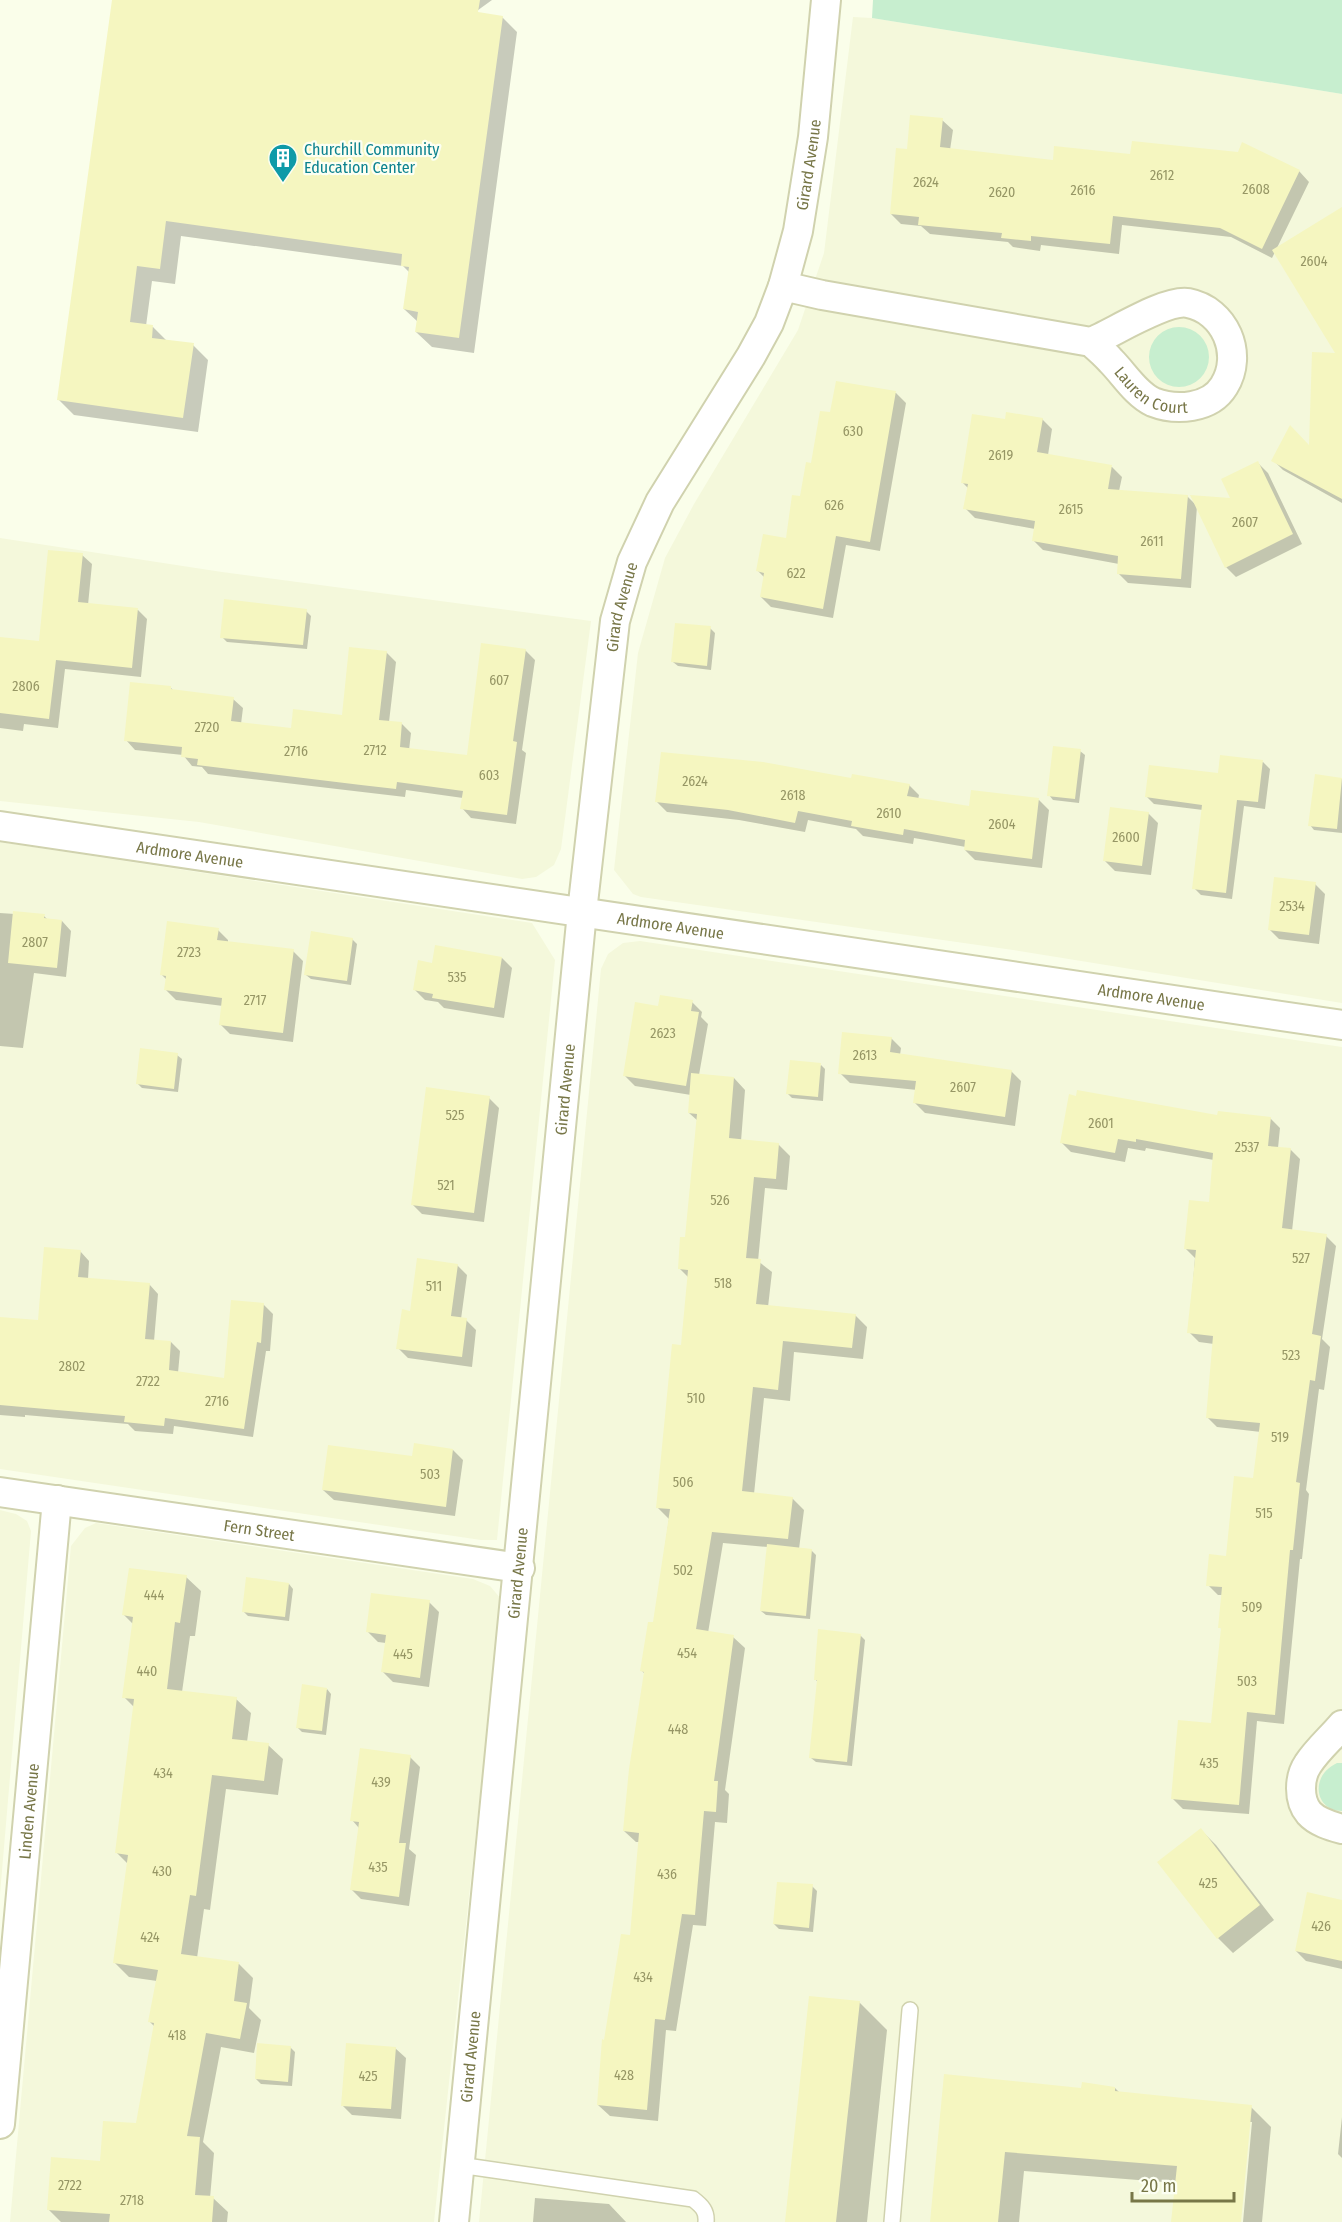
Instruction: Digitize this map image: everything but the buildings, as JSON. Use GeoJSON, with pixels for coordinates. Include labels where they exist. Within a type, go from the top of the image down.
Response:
{"type":"FeatureCollection","features":[{"type":"Feature","properties":{"kind":"street","name":"Girard Avenue"},"geometry":{"type":"LineString","coordinates":[[454,2222],[520,1568],[582,912],[615,621],[632,562],[660,502],[751,356],[769,323],[783,286],[798,231],[813,137],[826,0]]}},
{"type":"Feature","properties":{"kind":"street"},"geometry":{"type":"LineString","coordinates":[[783,286],[822,295],[1091,342]]}},
{"type":"Feature","properties":{"kind":"street","name":"Lauren Court"},"geometry":{"type":"LineString","coordinates":[[1187,302],[1217,317],[1231,345],[1231,363],[1224,386],[1212,397],[1199,404],[1183,408],[1167,406],[1152,401],[1133,387],[1109,358],[1091,342],[1168,306],[1187,302]]}},
{"type":"Feature","properties":{"kind":"street","name":"Ardmore Avenue"},"geometry":{"type":"LineString","coordinates":[[0,826],[1342,1025]]}},
{"type":"Feature","properties":{"kind":"street","name":"Fern Street"},"geometry":{"type":"LineString","coordinates":[[0,1492],[520,1568]]}},
{"type":"Feature","properties":{"kind":"street","name":"Linden Avenue"},"geometry":{"type":"LineString","coordinates":[[0,2124],[57,1500]]}},
{"type":"Feature","properties":{"kind":"street"},"geometry":{"type":"LineString","coordinates":[[1342,1725],[1308,1764],[1302,1777],[1301,1789],[1308,1812],[1329,1826],[1342,1829]]}},
{"type":"Feature","properties":{"kind":"lane"},"geometry":{"type":"LineString","coordinates":[[892,2222],[910,2010]]}},
{"type":"Feature","properties":{"kind":"lane"},"geometry":{"type":"LineString","coordinates":[[459,2165],[693,2199],[703,2206],[707,2216],[706,2222]]}},
{"type":"Feature","properties":{"kind":"shaded area"},"geometry":{"type":"Polygon","coordinates":[[[873,0],[1342,0],[1342,94],[872,18],[873,0]]]}},
{"type":"Feature","properties":{"kind":"shaded area"},"geometry":{"type":"Polygon","coordinates":[[[853,17],[872,18],[1342,94],[1342,1003],[1013,950],[641,897],[633,894],[614,870],[638,653],[665,558],[694,504],[798,330],[824,253],[853,17]]]}},
{"type":"Feature","properties":{"kind":"shaded area"},"geometry":{"type":"Polygon","coordinates":[[[1179,327],[1196,332],[1204,340],[1209,357],[1204,374],[1196,382],[1179,387],[1162,382],[1154,374],[1149,357],[1154,340],[1162,332],[1179,327]]]}},
{"type":"Feature","properties":{"kind":"shaded area"},"geometry":{"type":"Polygon","coordinates":[[[0,538],[222,572],[591,621],[561,849],[554,865],[536,877],[522,879],[199,822],[0,801],[0,538]]]}},
{"type":"Feature","properties":{"kind":"shaded area"},"geometry":{"type":"Polygon","coordinates":[[[0,842],[532,923],[555,960],[497,1540],[481,1540],[0,1469],[0,842]]]}},
{"type":"Feature","properties":{"kind":"shaded area"},"geometry":{"type":"Polygon","coordinates":[[[640,941],[1342,1047],[1342,2222],[479,2222],[601,969],[608,954],[623,943],[640,941]]]}},
{"type":"Feature","properties":{"kind":"shaded area"},"geometry":{"type":"Polygon","coordinates":[[[0,1510],[16,1514],[27,1521],[31,1531],[0,1894],[0,1510]]]}},
{"type":"Feature","properties":{"kind":"shaded area"},"geometry":{"type":"Polygon","coordinates":[[[96,1523],[473,1579],[490,1586],[501,1599],[434,2222],[10,2222],[71,1546],[85,1528],[96,1523]]]}},
{"type":"Feature","properties":{"kind":"shaded area"},"geometry":{"type":"Polygon","coordinates":[[[1337,1763],[1342,1763],[1342,1811],[1326,1805],[1319,1792],[1322,1776],[1337,1763]]]}},
{"type":"Feature","properties":{"kind":"place","name":"Churchill Community Education Center"},"geometry":{"type":"Point","coordinates":[283,184]}}]}
